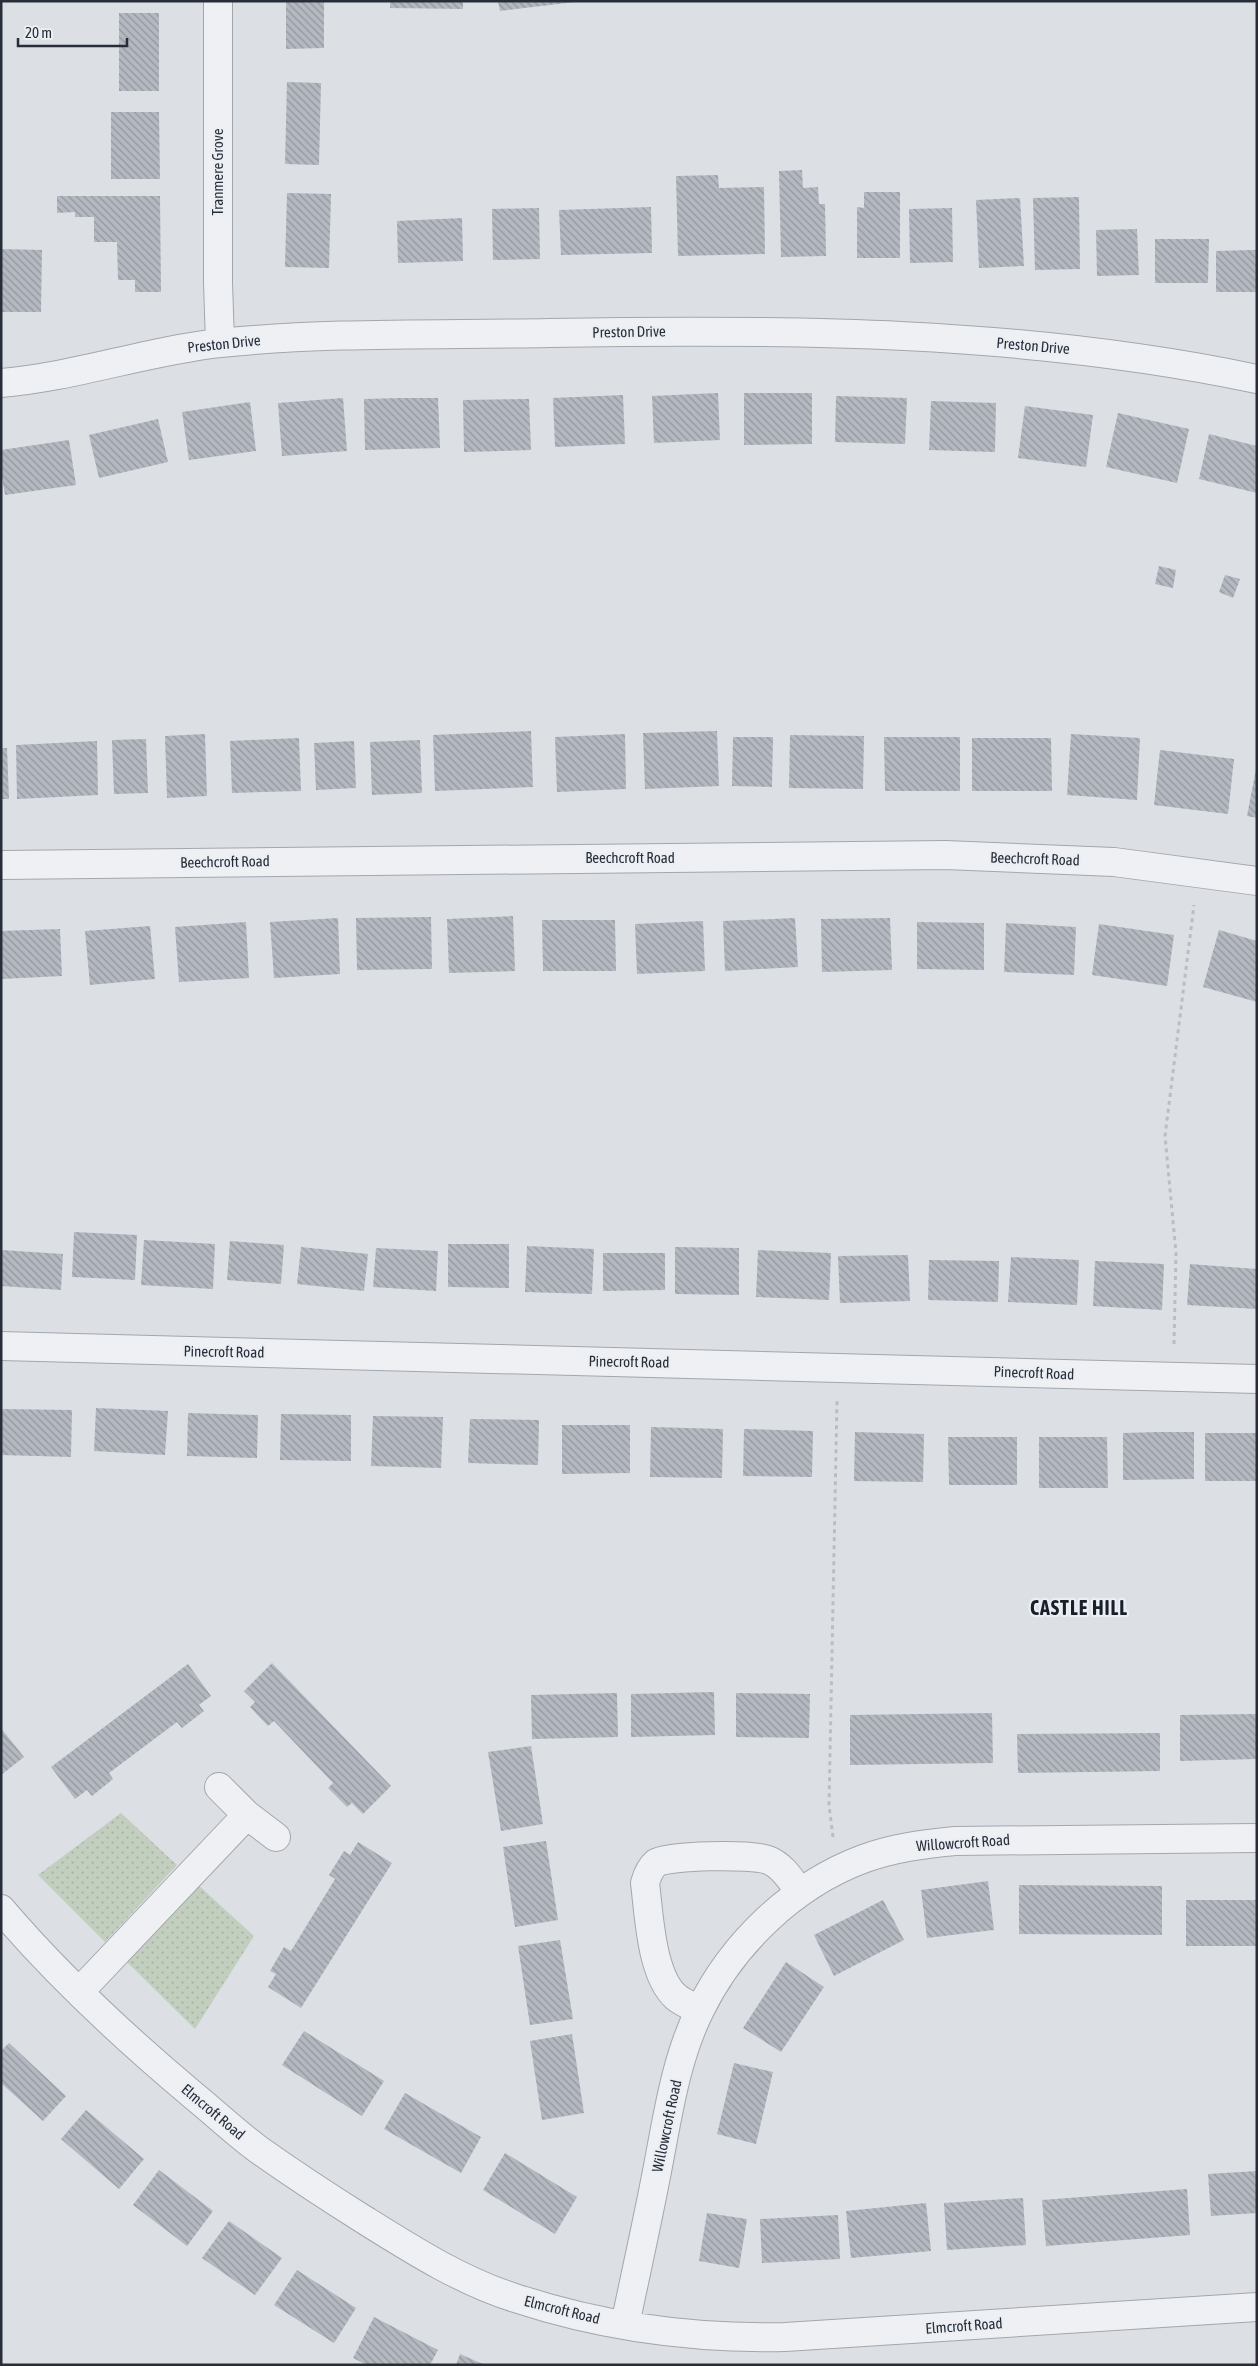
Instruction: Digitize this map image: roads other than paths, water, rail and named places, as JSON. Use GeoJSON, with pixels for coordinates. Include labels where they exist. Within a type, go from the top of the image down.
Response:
{"type":"FeatureCollection","features":[{"type":"Feature","properties":{"kind":"street","name":"Tranmere Grove"},"geometry":{"type":"LineString","coordinates":[[218,1],[218,283],[220,343]]}},
{"type":"Feature","properties":{"kind":"street","name":"Preston Drive"},"geometry":{"type":"LineString","coordinates":[[1,383],[62,373],[166,350],[220,343],[277,339],[442,335],[735,331],[825,332],[975,340],[1102,352],[1161,360],[1257,379]]}},
{"type":"Feature","properties":{"kind":"street","name":"Beechcroft Road"},"geometry":{"type":"LineString","coordinates":[[1,865],[945,855],[1114,862],[1257,881]]}},
{"type":"Feature","properties":{"kind":"street","name":"Pinecroft Road"},"geometry":{"type":"LineString","coordinates":[[1,1346],[1257,1379]]}},
{"type":"Feature","properties":{"kind":"street"},"geometry":{"type":"LineString","coordinates":[[219,1787],[247,1815],[276,1837]]}},
{"type":"Feature","properties":{"kind":"street"},"geometry":{"type":"LineString","coordinates":[[79,1992],[247,1815]]}},
{"type":"Feature","properties":{"kind":"street","name":"Willowcroft Road"},"geometry":{"type":"LineString","coordinates":[[624,2325],[670,2105],[684,2051],[700,2010],[719,1976],[740,1947],[800,1892],[836,1871],[886,1852],[915,1845],[955,1841],[1257,1838]]}},
{"type":"Feature","properties":{"kind":"street"},"geometry":{"type":"LineString","coordinates":[[700,2010],[675,1996],[662,1976],[654,1945],[645,1883],[648,1873],[652,1868],[665,1860],[737,1856],[755,1857],[768,1860],[778,1866],[800,1892]]}},
{"type":"Feature","properties":{"kind":"street","name":"Elmcroft Road"},"geometry":{"type":"LineString","coordinates":[[1,1909],[79,1992],[161,2069],[257,2148],[414,2251],[465,2277],[513,2298],[568,2314],[624,2325],[714,2337],[776,2337],[1257,2307]]}},
{"type":"Feature","properties":{"kind":"district","name":"CASTLE HILL"},"geometry":{"type":"Point","coordinates":[1079,1608]}}]}
